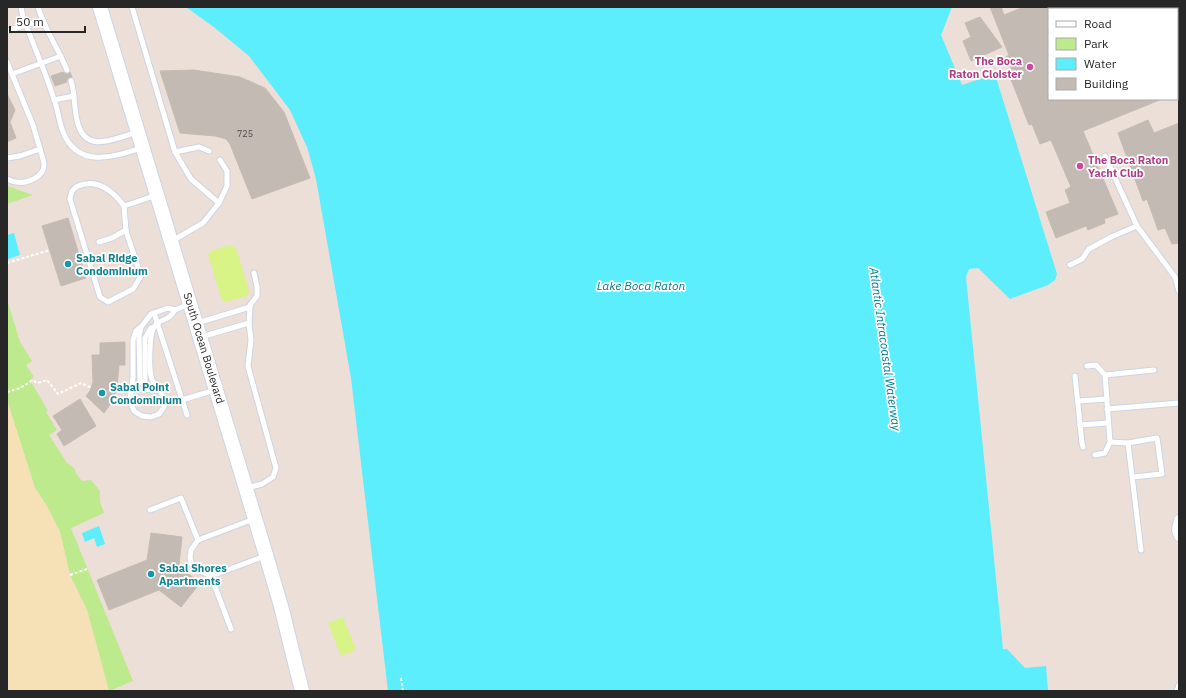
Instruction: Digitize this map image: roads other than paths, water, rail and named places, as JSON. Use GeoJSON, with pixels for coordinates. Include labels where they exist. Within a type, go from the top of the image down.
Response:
{"type":"FeatureCollection","features":[{"type":"Feature","properties":{"kind":"main road","name":"South Ocean Boulevard"},"geometry":{"type":"LineString","coordinates":[[100,7],[266,555],[300,690]]}},
{"type":"Feature","properties":{"kind":"street"},"geometry":{"type":"LineString","coordinates":[[1179,520],[1177,530],[1179,536]]}},
{"type":"Feature","properties":{"kind":"lane"},"geometry":{"type":"LineString","coordinates":[[21,7],[26,25],[54,100],[62,131],[67,141],[81,153],[102,158],[143,148]]}},
{"type":"Feature","properties":{"kind":"lane"},"geometry":{"type":"LineString","coordinates":[[38,7],[42,20],[67,70]]}},
{"type":"Feature","properties":{"kind":"lane"},"geometry":{"type":"LineString","coordinates":[[132,7],[175,152],[191,179],[218,203]]}},
{"type":"Feature","properties":{"kind":"lane"},"geometry":{"type":"LineString","coordinates":[[7,31],[42,20]]}},
{"type":"Feature","properties":{"kind":"lane"},"geometry":{"type":"LineString","coordinates":[[12,74],[61,56]]}},
{"type":"Feature","properties":{"kind":"lane"},"geometry":{"type":"LineString","coordinates":[[7,62],[34,125],[44,164],[43,170],[38,176],[24,182],[17,183],[7,179]]}},
{"type":"Feature","properties":{"kind":"lane"},"geometry":{"type":"LineString","coordinates":[[71,81],[77,120],[83,136],[91,142],[99,142],[138,132]]}},
{"type":"Feature","properties":{"kind":"lane"},"geometry":{"type":"LineString","coordinates":[[54,100],[74,96]]}},
{"type":"Feature","properties":{"kind":"lane"},"geometry":{"type":"LineString","coordinates":[[175,152],[199,148],[209,151]]}},
{"type":"Feature","properties":{"kind":"lane"},"geometry":{"type":"LineString","coordinates":[[7,158],[20,156],[40,149]]}},
{"type":"Feature","properties":{"kind":"lane"},"geometry":{"type":"LineString","coordinates":[[1105,156],[1138,226],[1175,277],[1179,291]]}},
{"type":"Feature","properties":{"kind":"lane"},"geometry":{"type":"LineString","coordinates":[[171,241],[203,223],[218,203],[227,186],[227,171],[220,160]]}},
{"type":"Feature","properties":{"kind":"lane"},"geometry":{"type":"LineString","coordinates":[[94,184],[104,187],[115,194],[124,206],[126,230],[141,276],[133,289],[108,302],[100,297],[70,199],[71,193],[74,188],[94,184]]}},
{"type":"Feature","properties":{"kind":"lane"},"geometry":{"type":"LineString","coordinates":[[124,206],[158,195]]}},
{"type":"Feature","properties":{"kind":"lane"},"geometry":{"type":"LineString","coordinates":[[1070,265],[1082,259],[1089,249],[1094,246],[1138,226]]}},
{"type":"Feature","properties":{"kind":"lane"},"geometry":{"type":"LineString","coordinates":[[99,242],[112,238],[126,230]]}},
{"type":"Feature","properties":{"kind":"lane"},"geometry":{"type":"LineString","coordinates":[[246,488],[262,484],[273,477],[276,468],[248,366],[251,340],[249,323],[250,305],[257,296],[254,273]]}},
{"type":"Feature","properties":{"kind":"lane"},"geometry":{"type":"LineString","coordinates":[[141,327],[139,336],[143,382],[145,338],[150,329],[158,322],[171,316],[175,310],[190,304]]}},
{"type":"Feature","properties":{"kind":"lane"},"geometry":{"type":"LineString","coordinates":[[153,327],[150,339],[151,377],[162,395],[164,407],[159,414],[151,417],[142,416],[134,411],[130,400],[133,378],[133,340],[136,331],[151,314],[168,308],[175,310]]}},
{"type":"Feature","properties":{"kind":"lane"},"geometry":{"type":"LineString","coordinates":[[196,323],[250,308]]}},
{"type":"Feature","properties":{"kind":"lane"},"geometry":{"type":"LineString","coordinates":[[154,313],[186,416]]}},
{"type":"Feature","properties":{"kind":"lane"},"geometry":{"type":"LineString","coordinates":[[201,337],[249,323]]}},
{"type":"Feature","properties":{"kind":"lane"},"geometry":{"type":"LineString","coordinates":[[1087,366],[1096,365],[1105,375],[1110,442],[1105,453],[1095,455]]}},
{"type":"Feature","properties":{"kind":"lane"},"geometry":{"type":"LineString","coordinates":[[1105,375],[1154,370]]}},
{"type":"Feature","properties":{"kind":"lane"},"geometry":{"type":"LineString","coordinates":[[1075,376],[1083,447]]}},
{"type":"Feature","properties":{"kind":"lane"},"geometry":{"type":"LineString","coordinates":[[131,389],[158,390]]}},
{"type":"Feature","properties":{"kind":"lane"},"geometry":{"type":"LineString","coordinates":[[182,400],[217,390]]}},
{"type":"Feature","properties":{"kind":"lane"},"geometry":{"type":"LineString","coordinates":[[1078,401],[1107,399]]}},
{"type":"Feature","properties":{"kind":"lane"},"geometry":{"type":"LineString","coordinates":[[1107,409],[1179,403]]}},
{"type":"Feature","properties":{"kind":"lane"},"geometry":{"type":"LineString","coordinates":[[1080,425],[1108,424]]}},
{"type":"Feature","properties":{"kind":"lane"},"geometry":{"type":"LineString","coordinates":[[1110,442],[1128,443],[1158,438],[1162,474],[1132,478]]}},
{"type":"Feature","properties":{"kind":"lane"},"geometry":{"type":"LineString","coordinates":[[1128,443],[1141,550]]}},
{"type":"Feature","properties":{"kind":"lane"},"geometry":{"type":"LineString","coordinates":[[150,510],[181,498],[198,540]]}},
{"type":"Feature","properties":{"kind":"lane"},"geometry":{"type":"LineString","coordinates":[[231,629],[211,576],[198,570],[192,565],[190,558],[191,550],[198,540],[255,518]]}},
{"type":"Feature","properties":{"kind":"lane"},"geometry":{"type":"LineString","coordinates":[[211,576],[266,555]]}},
{"type":"Feature","properties":{"kind":"lane"},"geometry":{"type":"LineString","coordinates":[[1177,691],[1179,685]]}},
{"type":"Feature","properties":{"kind":"water","name":"Lake Boca Raton"},"geometry":{"type":"Polygon","coordinates":[[[186,7],[952,7],[941,35],[962,85],[995,74],[1057,274],[1055,280],[1048,285],[1010,299],[978,268],[969,269],[966,277],[1003,649],[1007,649],[1025,668],[1046,666],[1048,691],[388,691],[351,378],[316,179],[307,147],[290,110],[249,56],[215,28],[186,7]]]}},
{"type":"Feature","properties":{"kind":"water"},"geometry":{"type":"Polygon","coordinates":[[[14,233],[20,255],[8,259],[7,235],[14,233]]]}},
{"type":"Feature","properties":{"kind":"water"},"geometry":{"type":"Polygon","coordinates":[[[99,526],[105,544],[97,547],[94,538],[85,542],[82,533],[99,526]]]}},
{"type":"Feature","properties":{"kind":"place","name":"The Boca Raton Cloister"},"geometry":{"type":"Point","coordinates":[1030,67]}},
{"type":"Feature","properties":{"kind":"place","name":"The Boca Raton Yacht Club"},"geometry":{"type":"Point","coordinates":[1080,166]}},
{"type":"Feature","properties":{"kind":"place","name":"Sabal Ridge Condominium"},"geometry":{"type":"Point","coordinates":[68,264]}},
{"type":"Feature","properties":{"kind":"place","name":"Sabal Point Condominium"},"geometry":{"type":"Point","coordinates":[102,393]}},
{"type":"Feature","properties":{"kind":"place","name":"Sabal Shores Apartments"},"geometry":{"type":"Point","coordinates":[151,574]}},
{"type":"Feature","properties":{"kind":"water label","name":"Atlantic Intracoastal Waterway"},"geometry":{"type":"Point","coordinates":[885,349]}}]}
